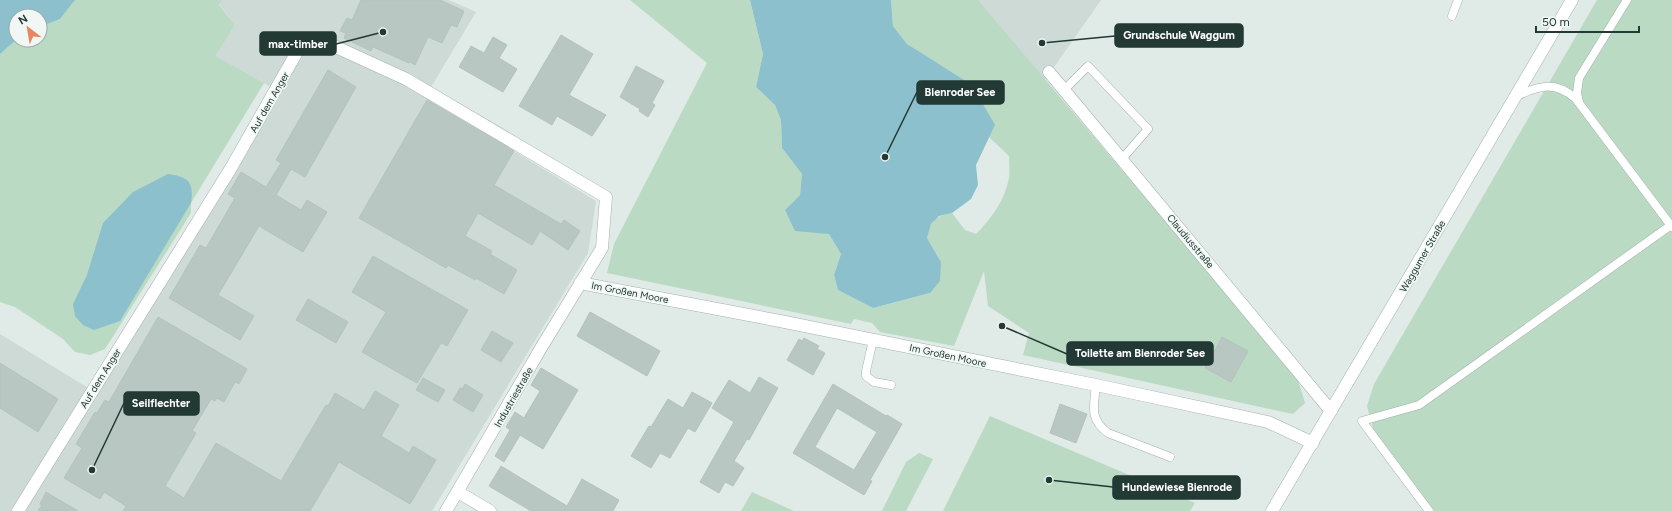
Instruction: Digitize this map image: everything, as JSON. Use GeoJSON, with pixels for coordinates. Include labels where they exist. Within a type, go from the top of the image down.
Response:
{"type":"FeatureCollection","features":[{"type":"Feature","properties":{"kind":"street","name":"Waggumer Straße"},"geometry":{"type":"LineString","coordinates":[[1272,511],[1572,0]]}},
{"type":"Feature","properties":{"kind":"street","name":"Auf dem Anger"},"geometry":{"type":"LineString","coordinates":[[18,511],[231,168],[297,52],[306,42],[315,39],[326,42],[406,80],[606,197],[602,248],[580,282]]}},
{"type":"Feature","properties":{"kind":"street","name":"Claudiusstraße"},"geometry":{"type":"LineString","coordinates":[[1049,72],[1331,411]]}},
{"type":"Feature","properties":{"kind":"street","name":"Im Großen Moore"},"geometry":{"type":"LineString","coordinates":[[580,282],[1096,385],[1268,422],[1313,442]]}},
{"type":"Feature","properties":{"kind":"street","name":"Industriestraße"},"geometry":{"type":"LineString","coordinates":[[446,511],[580,282]]}},
{"type":"Feature","properties":{"kind":"street"},"geometry":{"type":"LineString","coordinates":[[458,492],[490,511]]}},
{"type":"Feature","properties":{"kind":"lane"},"geometry":{"type":"LineString","coordinates":[[1452,16],[1458,0]]}},
{"type":"Feature","properties":{"kind":"lane"},"geometry":{"type":"LineString","coordinates":[[1579,103],[1577,94],[1579,78],[1627,0]]}},
{"type":"Feature","properties":{"kind":"lane"},"geometry":{"type":"LineString","coordinates":[[1064,90],[1088,66],[1148,129],[1122,159]]}},
{"type":"Feature","properties":{"kind":"lane"},"geometry":{"type":"LineString","coordinates":[[1429,511],[1362,421],[1418,405],[1671,226],[1579,103],[1562,88],[1551,86],[1529,90],[1516,96]]}},
{"type":"Feature","properties":{"kind":"lane"},"geometry":{"type":"LineString","coordinates":[[873,340],[867,364],[866,376],[874,382],[891,385]]}},
{"type":"Feature","properties":{"kind":"lane"},"geometry":{"type":"LineString","coordinates":[[1096,385],[1094,406],[1097,423],[1100,428],[1108,433],[1170,457]]}},
{"type":"Feature","properties":{"kind":"shaded area"},"geometry":{"type":"Polygon","coordinates":[[[222,0],[449,0],[476,12],[425,97],[596,201],[588,253],[432,511],[0,511],[0,334],[98,394],[282,93],[214,56],[235,25],[219,4],[222,0]]]}},
{"type":"Feature","properties":{"kind":"shaded area"},"geometry":{"type":"Polygon","coordinates":[[[976,0],[1101,0],[1045,80],[976,0]]]}},
{"type":"Feature","properties":{"kind":"green space"},"geometry":{"type":"Polygon","coordinates":[[[75,0],[222,0],[219,5],[235,25],[215,56],[264,83],[191,203],[191,213],[105,349],[90,355],[75,352],[63,339],[15,307],[0,302],[0,54],[8,47],[48,48],[48,24],[60,19],[75,0]]]}},
{"type":"Feature","properties":{"kind":"green space"},"geometry":{"type":"Polygon","coordinates":[[[630,0],[750,0],[763,54],[756,87],[775,105],[781,120],[782,148],[802,174],[800,195],[785,210],[829,234],[841,254],[834,275],[838,290],[873,308],[930,293],[941,262],[927,238],[934,220],[952,213],[965,230],[976,234],[997,209],[1007,186],[1009,175],[1009,156],[989,137],[995,125],[932,61],[907,44],[893,26],[891,0],[978,0],[1297,377],[1305,403],[1293,414],[1023,355],[1029,333],[988,306],[984,271],[954,346],[880,332],[872,323],[854,319],[851,324],[607,273],[614,244],[707,63],[630,0]]]}},
{"type":"Feature","properties":{"kind":"green space"},"geometry":{"type":"Polygon","coordinates":[[[1597,0],[1672,0],[1672,511],[1433,511],[1375,436],[1367,406],[1374,384],[1597,0]]]}},
{"type":"Feature","properties":{"kind":"green space"},"geometry":{"type":"Polygon","coordinates":[[[990,416],[1195,503],[1190,511],[943,511],[990,416]]]}},
{"type":"Feature","properties":{"kind":"green space"},"geometry":{"type":"Polygon","coordinates":[[[919,453],[933,459],[906,511],[882,511],[906,462],[919,453]]]}},
{"type":"Feature","properties":{"kind":"green space"},"geometry":{"type":"Polygon","coordinates":[[[752,492],[794,511],[741,511],[752,492]]]}},
{"type":"Feature","properties":{"kind":"water"},"geometry":{"type":"Polygon","coordinates":[[[0,0],[75,0],[60,19],[48,24],[48,8],[8,8],[8,47],[0,54],[0,0]]]}},
{"type":"Feature","properties":{"kind":"water"},"geometry":{"type":"Polygon","coordinates":[[[750,0],[891,0],[893,26],[907,44],[972,85],[995,125],[976,165],[978,185],[971,199],[952,213],[939,216],[931,224],[927,238],[941,262],[940,281],[930,293],[873,308],[838,290],[834,275],[841,254],[829,234],[795,231],[785,210],[800,195],[802,174],[782,148],[781,120],[775,105],[756,87],[763,54],[750,0]]]}},
{"type":"Feature","properties":{"kind":"water"},"geometry":{"type":"Polygon","coordinates":[[[168,174],[181,177],[191,185],[191,203],[120,321],[94,330],[83,325],[75,316],[73,304],[87,275],[103,223],[133,192],[168,174]]]}},
{"type":"Feature","properties":{"kind":"building"},"geometry":{"type":"Polygon","coordinates":[[[361,0],[440,0],[464,11],[457,27],[451,25],[442,43],[428,37],[415,65],[373,47],[371,51],[344,38],[346,33],[340,31],[347,18],[352,20],[361,0]]]}},
{"type":"Feature","properties":{"kind":"building"},"geometry":{"type":"Polygon","coordinates":[[[561,35],[593,54],[569,95],[606,115],[592,136],[557,116],[552,125],[519,106],[561,35]]]}},
{"type":"Feature","properties":{"kind":"building"},"geometry":{"type":"Polygon","coordinates":[[[493,37],[507,45],[499,58],[517,69],[503,92],[459,67],[471,46],[484,53],[493,37]]]}},
{"type":"Feature","properties":{"kind":"building"},"geometry":{"type":"Polygon","coordinates":[[[636,66],[664,81],[652,103],[655,105],[648,117],[639,111],[640,109],[620,97],[636,66]]]}},
{"type":"Feature","properties":{"kind":"building"},"geometry":{"type":"Polygon","coordinates":[[[328,70],[356,87],[305,177],[291,169],[276,195],[301,210],[307,200],[327,212],[303,252],[259,226],[218,295],[254,316],[240,340],[169,298],[200,245],[206,248],[235,198],[228,194],[241,172],[266,187],[281,163],[276,160],[328,70]]]}},
{"type":"Feature","properties":{"kind":"building"},"geometry":{"type":"Polygon","coordinates":[[[427,100],[514,151],[494,185],[561,224],[564,220],[580,231],[568,250],[540,231],[532,245],[478,213],[465,236],[492,251],[490,254],[517,270],[504,294],[476,278],[475,280],[448,265],[446,268],[359,218],[427,100]]]}},
{"type":"Feature","properties":{"kind":"building"},"geometry":{"type":"Polygon","coordinates":[[[373,256],[468,310],[447,346],[441,343],[417,383],[362,352],[386,312],[352,292],[373,256]]]}},
{"type":"Feature","properties":{"kind":"building"},"geometry":{"type":"Polygon","coordinates":[[[308,299],[348,322],[336,343],[296,320],[308,299]]]}},
{"type":"Feature","properties":{"kind":"building"},"geometry":{"type":"Polygon","coordinates":[[[590,312],[660,351],[647,376],[577,336],[590,312]]]}},
{"type":"Feature","properties":{"kind":"building"},"geometry":{"type":"Polygon","coordinates":[[[158,317],[247,369],[239,384],[235,382],[224,402],[217,398],[215,401],[211,399],[192,431],[196,433],[165,486],[184,498],[216,443],[281,481],[326,405],[328,406],[335,393],[364,410],[375,391],[399,405],[381,436],[409,453],[413,446],[436,460],[410,504],[339,462],[310,511],[123,511],[126,506],[104,492],[100,499],[64,478],[82,448],[76,444],[95,412],[97,413],[105,400],[109,402],[158,317]]]}},
{"type":"Feature","properties":{"kind":"building"},"geometry":{"type":"Polygon","coordinates":[[[492,331],[513,343],[501,362],[481,350],[492,331]]]}},
{"type":"Feature","properties":{"kind":"building"},"geometry":{"type":"Polygon","coordinates":[[[1222,337],[1248,351],[1231,382],[1205,368],[1222,337]]]}},
{"type":"Feature","properties":{"kind":"building"},"geometry":{"type":"Polygon","coordinates":[[[804,338],[819,346],[817,349],[825,353],[813,375],[787,360],[799,339],[802,341],[804,338]]]}},
{"type":"Feature","properties":{"kind":"building"},"geometry":{"type":"Polygon","coordinates":[[[0,363],[58,399],[38,432],[0,408],[0,363]]]}},
{"type":"Feature","properties":{"kind":"building"},"geometry":{"type":"Polygon","coordinates":[[[541,368],[578,390],[543,449],[520,435],[504,462],[495,456],[510,430],[506,427],[515,412],[524,418],[540,391],[531,385],[541,368]]]}},
{"type":"Feature","properties":{"kind":"building"},"geometry":{"type":"Polygon","coordinates":[[[759,377],[778,388],[749,440],[747,439],[734,461],[744,468],[733,486],[725,482],[719,493],[700,482],[734,422],[712,408],[729,380],[750,393],[759,377]]]}},
{"type":"Feature","properties":{"kind":"building"},"geometry":{"type":"Polygon","coordinates":[[[423,378],[445,390],[438,402],[416,390],[423,378]]]}},
{"type":"Feature","properties":{"kind":"building"},"geometry":{"type":"Polygon","coordinates":[[[465,384],[483,395],[473,412],[453,400],[460,388],[462,389],[465,384]]]}},
{"type":"Feature","properties":{"kind":"building"},"geometry":{"type":"Polygon","coordinates":[[[833,384],[902,424],[870,480],[872,481],[864,495],[793,453],[833,384]],[[837,408],[815,447],[854,470],[877,432],[837,408]]]}},
{"type":"Feature","properties":{"kind":"building"},"geometry":{"type":"Polygon","coordinates":[[[692,392],[712,403],[695,432],[688,428],[670,458],[660,453],[651,468],[631,456],[649,426],[651,427],[668,399],[683,408],[692,392]]]}},
{"type":"Feature","properties":{"kind":"building"},"geometry":{"type":"Polygon","coordinates":[[[1060,404],[1087,414],[1076,443],[1050,433],[1060,404]]]}},
{"type":"Feature","properties":{"kind":"building"},"geometry":{"type":"Polygon","coordinates":[[[501,466],[567,506],[582,479],[619,500],[613,511],[531,511],[489,486],[501,466]]]}},
{"type":"Feature","properties":{"kind":"building"},"geometry":{"type":"Polygon","coordinates":[[[46,492],[78,511],[38,511],[42,505],[40,504],[46,492]]]}},
{"type":"Feature","properties":{"kind":"place","name":"max-timber"},"geometry":{"type":"Point","coordinates":[383,32]}},
{"type":"Feature","properties":{"kind":"place","name":"Grundschule Waggum"},"geometry":{"type":"Point","coordinates":[1042,43]}},
{"type":"Feature","properties":{"kind":"place","name":"Bienroder See"},"geometry":{"type":"Point","coordinates":[885,157]}},
{"type":"Feature","properties":{"kind":"place","name":"Toilette am Bienroder See"},"geometry":{"type":"Point","coordinates":[1002,326]}},
{"type":"Feature","properties":{"kind":"place","name":"Seilflechter"},"geometry":{"type":"Point","coordinates":[92,470]}},
{"type":"Feature","properties":{"kind":"place","name":"Hundewiese Bienrode"},"geometry":{"type":"Point","coordinates":[1049,480]}}]}
